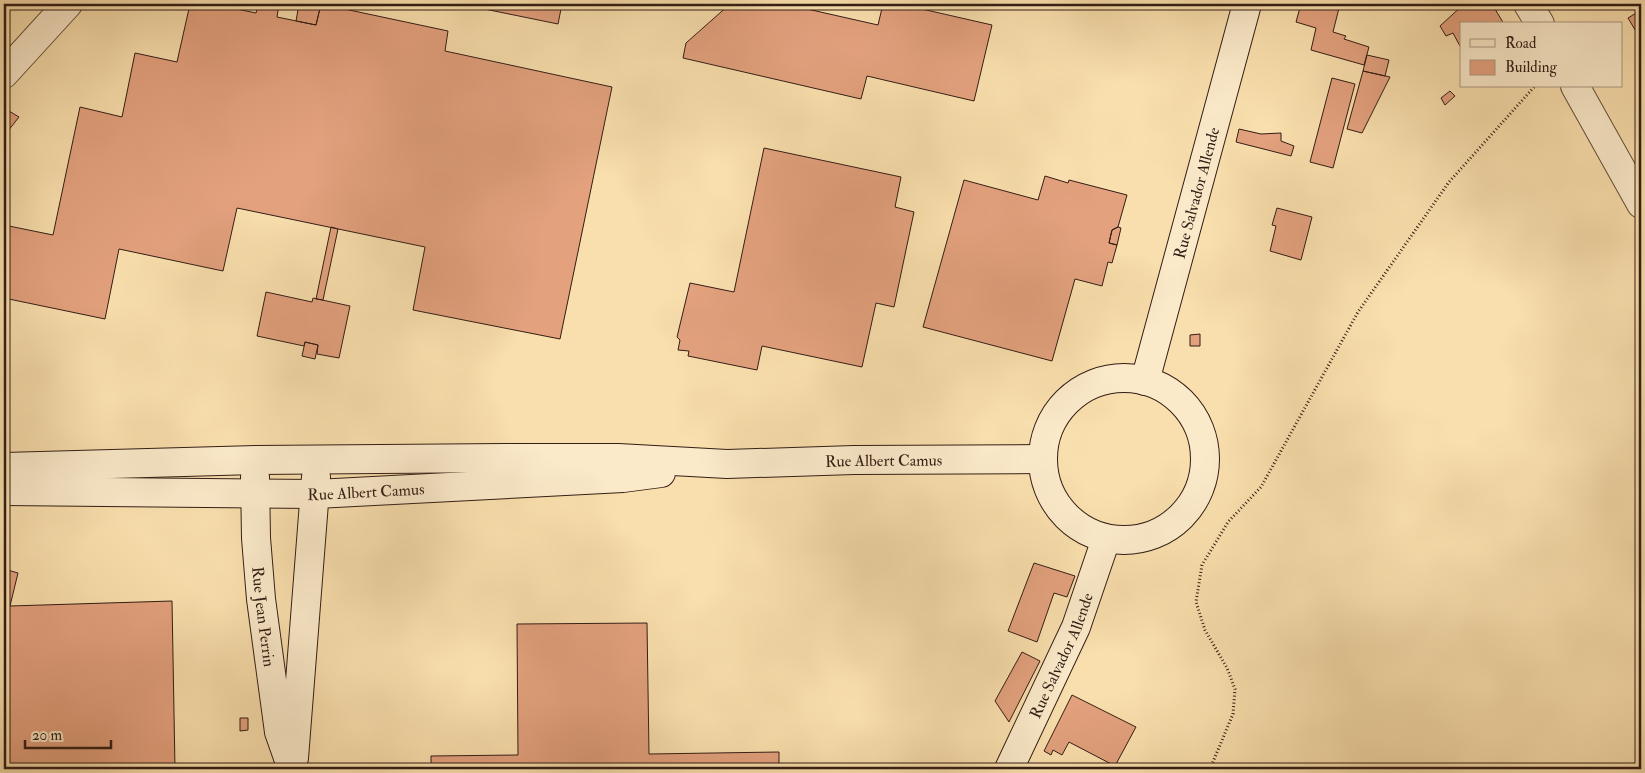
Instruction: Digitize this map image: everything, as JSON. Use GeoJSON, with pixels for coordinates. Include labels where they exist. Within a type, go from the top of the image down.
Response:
{"type":"FeatureCollection","features":[{"type":"Feature","properties":{"kind":"street"},"geometry":{"type":"LineString","coordinates":[[4,74],[68,4]]}},
{"type":"Feature","properties":{"kind":"street","name":"Rue Salvador Allende"},"geometry":{"type":"LineString","coordinates":[[1145,381],[1247,4]]}},
{"type":"Feature","properties":{"kind":"street"},"geometry":{"type":"LineString","coordinates":[[1528,4],[1539,22]]}},
{"type":"Feature","properties":{"kind":"street"},"geometry":{"type":"LineString","coordinates":[[1576,88],[1641,204]]}},
{"type":"Feature","properties":{"kind":"street"},"geometry":{"type":"LineString","coordinates":[[1120,378],[1145,381],[1170,392],[1190,412],[1202,438],[1205,465],[1199,492],[1183,515],[1161,532],[1134,540],[1106,539],[1081,528],[1060,510],[1046,486],[1042,459],[1046,435],[1057,412],[1074,395],[1096,382],[1120,378]]}},
{"type":"Feature","properties":{"kind":"street","name":"Rue Albert Camus"},"geometry":{"type":"LineString","coordinates":[[4,467],[256,460],[618,458],[727,464],[854,460],[1042,459]]}},
{"type":"Feature","properties":{"kind":"street","name":"Rue Jean Perrin"},"geometry":{"type":"LineString","coordinates":[[256,460],[255,494],[260,599],[279,732],[293,769]]}},
{"type":"Feature","properties":{"kind":"street","name":"Rue Jean Perrin"},"geometry":{"type":"LineString","coordinates":[[293,769],[316,494],[316,460]]}},
{"type":"Feature","properties":{"kind":"street","name":"Rue Albert Camus"},"geometry":{"type":"LineString","coordinates":[[4,491],[316,494],[623,478],[727,464]]}},
{"type":"Feature","properties":{"kind":"street","name":"Rue Salvador Allende"},"geometry":{"type":"LineString","coordinates":[[1009,769],[1076,627],[1106,539]]}},
{"type":"Feature","properties":{"kind":"path"},"geometry":{"type":"LineString","coordinates":[[1210,769],[1233,714],[1235,689],[1227,668],[1205,630],[1196,602],[1202,565],[1228,522],[1261,487],[1358,312],[1449,182],[1533,88]]}},
{"type":"Feature","properties":{"kind":"building"},"geometry":{"type":"Polygon","coordinates":[[[190,4],[213,4],[256,13],[258,4],[279,4],[277,17],[316,25],[321,4],[448,31],[445,51],[612,87],[560,339],[413,310],[425,247],[237,208],[223,271],[119,249],[105,319],[4,298],[4,225],[53,235],[80,107],[122,117],[135,53],[177,62],[190,4]]]}},
{"type":"Feature","properties":{"kind":"building"},"geometry":{"type":"Polygon","coordinates":[[[299,4],[321,4],[316,25],[296,21],[299,4]]]}},
{"type":"Feature","properties":{"kind":"building"},"geometry":{"type":"Polygon","coordinates":[[[460,4],[562,4],[558,24],[460,4]]]}},
{"type":"Feature","properties":{"kind":"building"},"geometry":{"type":"Polygon","coordinates":[[[730,4],[785,4],[878,25],[883,4],[900,4],[992,25],[974,101],[867,76],[861,99],[683,58],[686,43],[730,4]]]}},
{"type":"Feature","properties":{"kind":"building"},"geometry":{"type":"Polygon","coordinates":[[[1301,4],[1309,6],[1309,4],[1340,4],[1333,32],[1346,36],[1344,39],[1369,47],[1364,65],[1311,50],[1316,28],[1296,22],[1301,4]]]}},
{"type":"Feature","properties":{"kind":"building"},"geometry":{"type":"Polygon","coordinates":[[[1464,4],[1492,4],[1503,22],[1460,22],[1460,46],[1453,33],[1446,36],[1440,26],[1464,4]]]}},
{"type":"Feature","properties":{"kind":"building"},"geometry":{"type":"Polygon","coordinates":[[[1641,10],[1641,40],[1628,18],[1641,10]]]}},
{"type":"Feature","properties":{"kind":"building"},"geometry":{"type":"Polygon","coordinates":[[[1367,55],[1389,60],[1385,76],[1363,71],[1367,55]]]}},
{"type":"Feature","properties":{"kind":"building"},"geometry":{"type":"Polygon","coordinates":[[[1363,71],[1390,77],[1362,133],[1347,129],[1363,71]]]}},
{"type":"Feature","properties":{"kind":"building"},"geometry":{"type":"Polygon","coordinates":[[[1332,78],[1355,84],[1333,168],[1310,162],[1332,78]]]}},
{"type":"Feature","properties":{"kind":"building"},"geometry":{"type":"Polygon","coordinates":[[[1450,91],[1455,96],[1445,105],[1441,98],[1450,91]]]}},
{"type":"Feature","properties":{"kind":"building"},"geometry":{"type":"Polygon","coordinates":[[[9,111],[19,117],[4,136],[4,118],[9,111]]]}},
{"type":"Feature","properties":{"kind":"building"},"geometry":{"type":"Polygon","coordinates":[[[1239,129],[1261,134],[1281,133],[1281,141],[1294,146],[1291,156],[1236,142],[1239,129]]]}},
{"type":"Feature","properties":{"kind":"building"},"geometry":{"type":"Polygon","coordinates":[[[764,148],[901,177],[895,207],[914,212],[894,307],[876,303],[862,367],[762,346],[757,370],[688,356],[689,351],[678,350],[680,340],[677,337],[690,283],[734,292],[764,148]]]}},
{"type":"Feature","properties":{"kind":"building"},"geometry":{"type":"Polygon","coordinates":[[[1045,176],[1068,183],[1069,180],[1127,195],[1118,227],[1112,230],[1109,243],[1117,245],[1112,263],[1108,262],[1102,286],[1075,279],[1052,361],[923,327],[964,180],[1038,200],[1045,176]]]}},
{"type":"Feature","properties":{"kind":"building"},"geometry":{"type":"Polygon","coordinates":[[[1277,208],[1312,217],[1301,260],[1270,251],[1276,226],[1272,225],[1277,208]]]}},
{"type":"Feature","properties":{"kind":"building"},"geometry":{"type":"Polygon","coordinates":[[[331,227],[338,229],[323,300],[316,299],[331,227]]]}},
{"type":"Feature","properties":{"kind":"building"},"geometry":{"type":"Polygon","coordinates":[[[1118,227],[1121,228],[1117,245],[1109,243],[1112,230],[1118,227]]]}},
{"type":"Feature","properties":{"kind":"building"},"geometry":{"type":"Polygon","coordinates":[[[266,292],[312,302],[313,298],[350,306],[339,358],[317,354],[318,345],[305,342],[304,346],[257,336],[266,292]]]}},
{"type":"Feature","properties":{"kind":"building"},"geometry":{"type":"Polygon","coordinates":[[[1200,334],[1200,346],[1190,346],[1190,335],[1200,334]]]}},
{"type":"Feature","properties":{"kind":"building"},"geometry":{"type":"Polygon","coordinates":[[[305,342],[318,345],[315,359],[302,356],[305,342]]]}},
{"type":"Feature","properties":{"kind":"building"},"geometry":{"type":"Polygon","coordinates":[[[1034,563],[1075,576],[1067,597],[1054,593],[1037,642],[1008,631],[1034,563]]]}},
{"type":"Feature","properties":{"kind":"building"},"geometry":{"type":"Polygon","coordinates":[[[4,569],[18,573],[10,606],[172,601],[175,769],[4,769],[4,569]]]}},
{"type":"Feature","properties":{"kind":"building"},"geometry":{"type":"Polygon","coordinates":[[[647,623],[649,754],[779,752],[779,769],[431,769],[431,756],[518,755],[517,624],[647,623]]]}},
{"type":"Feature","properties":{"kind":"building"},"geometry":{"type":"Polygon","coordinates":[[[1022,652],[1040,661],[1009,722],[995,701],[1022,652]]]}},
{"type":"Feature","properties":{"kind":"building"},"geometry":{"type":"Polygon","coordinates":[[[1072,695],[1136,727],[1115,766],[1069,742],[1062,755],[1053,750],[1051,755],[1044,751],[1072,695]]]}},
{"type":"Feature","properties":{"kind":"building"},"geometry":{"type":"Polygon","coordinates":[[[240,718],[248,718],[248,730],[240,731],[240,718]]]}}]}
